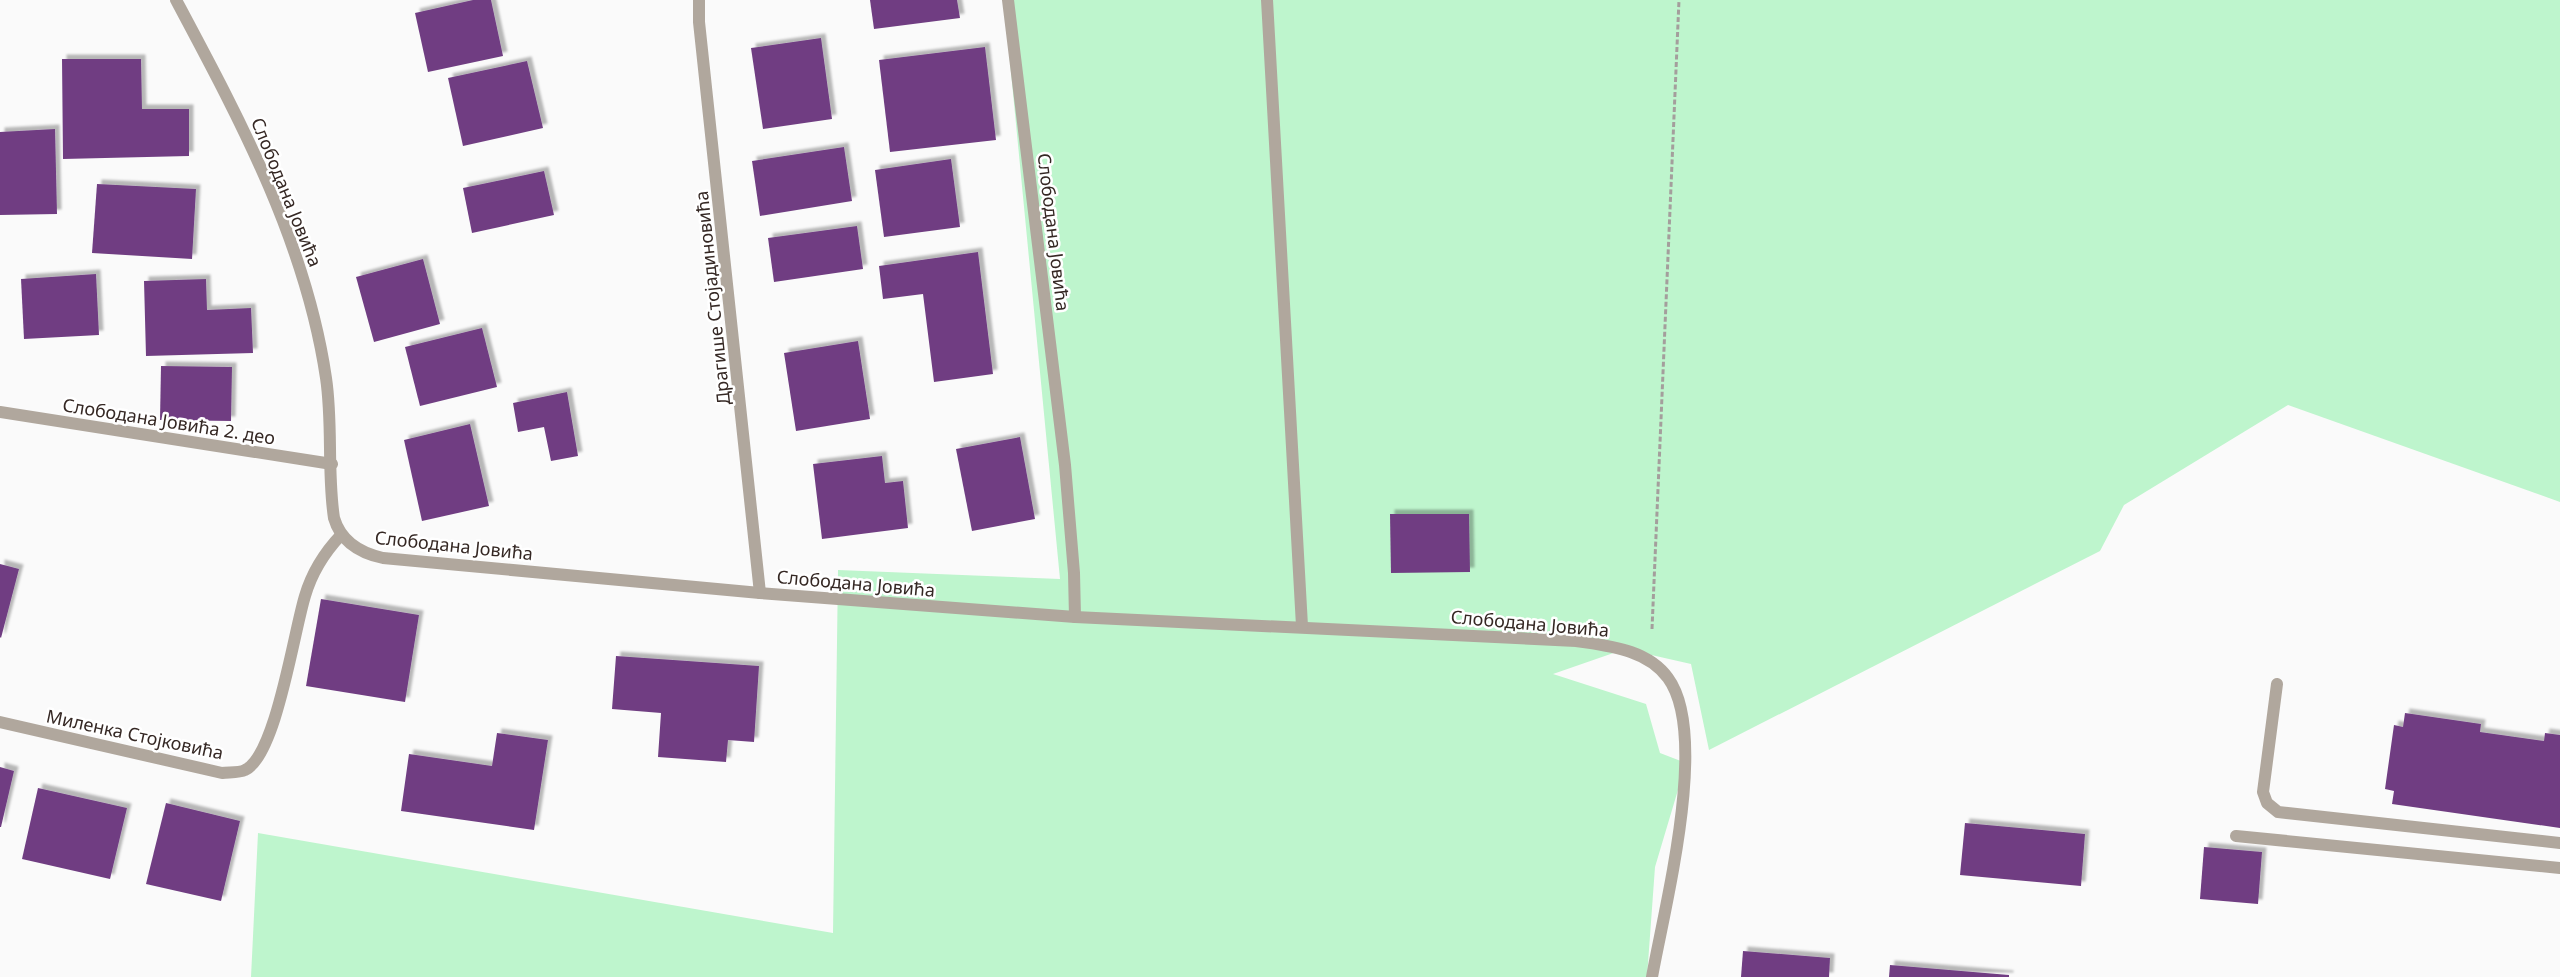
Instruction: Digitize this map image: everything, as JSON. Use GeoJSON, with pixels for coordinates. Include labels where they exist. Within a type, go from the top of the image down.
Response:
{"type":"FeatureCollection","features":[{"type":"Feature","properties":{"kind":"street","name":"Слободана Јовића"},"geometry":{"type":"LineString","coordinates":[[176,0],[241,122],[273,195],[296,259],[315,323],[326,379],[332,464],[332,503],[336,526],[341,534],[365,554],[383,558],[760,592],[1075,617],[1302,626],[1576,641],[1625,649],[1651,662],[1668,677],[1678,696],[1683,720],[1686,763],[1678,834],[1652,977]]}},
{"type":"Feature","properties":{"kind":"street","name":"Драгише Стојадиновића"},"geometry":{"type":"LineString","coordinates":[[699,0],[699,22],[760,592]]}},
{"type":"Feature","properties":{"kind":"street","name":"Слободана Јовића"},"geometry":{"type":"LineString","coordinates":[[1008,0],[1065,465],[1074,573],[1075,617]]}},
{"type":"Feature","properties":{"kind":"street"},"geometry":{"type":"LineString","coordinates":[[1266,0],[1302,626]]}},
{"type":"Feature","properties":{"kind":"street","name":"Слободана Јовића 2. део"},"geometry":{"type":"LineString","coordinates":[[0,412],[332,464]]}},
{"type":"Feature","properties":{"kind":"street","name":"Миленка Стојковића"},"geometry":{"type":"LineString","coordinates":[[0,722],[222,773],[245,770],[258,757],[273,724],[305,596],[317,565],[341,534]]}},
{"type":"Feature","properties":{"kind":"street"},"geometry":{"type":"LineString","coordinates":[[2277,684],[2262,792],[2267,804],[2278,812],[2560,843]]}},
{"type":"Feature","properties":{"kind":"street"},"geometry":{"type":"LineString","coordinates":[[2236,836],[2560,868]]}},
{"type":"Feature","properties":{"kind":"path"},"geometry":{"type":"LineString","coordinates":[[1651,662],[1679,0]]}},
{"type":"Feature","properties":{"kind":"green space"},"geometry":{"type":"Polygon","coordinates":[[[1004,0],[2560,0],[2560,502],[2288,405],[2124,505],[2100,551],[1709,750],[1691,664],[1625,649],[1553,674],[1646,704],[1660,753],[1686,763],[1655,867],[1647,977],[251,977],[258,833],[833,933],[838,570],[1060,579],[1004,0]]]}},
{"type":"Feature","properties":{"kind":"building"},"geometry":{"type":"Polygon","coordinates":[[[473,0],[491,0],[503,56],[428,72],[415,13],[473,0]]]}},
{"type":"Feature","properties":{"kind":"building"},"geometry":{"type":"Polygon","coordinates":[[[870,0],[957,0],[960,18],[874,29],[870,0]]]}},
{"type":"Feature","properties":{"kind":"building"},"geometry":{"type":"Polygon","coordinates":[[[821,38],[832,119],[763,129],[751,48],[821,38]]]}},
{"type":"Feature","properties":{"kind":"building"},"geometry":{"type":"Polygon","coordinates":[[[985,47],[996,140],[890,152],[879,60],[985,47]]]}},
{"type":"Feature","properties":{"kind":"building"},"geometry":{"type":"Polygon","coordinates":[[[62,59],[141,59],[142,109],[189,109],[189,156],[63,159],[62,59]]]}},
{"type":"Feature","properties":{"kind":"building"},"geometry":{"type":"Polygon","coordinates":[[[527,61],[543,128],[463,146],[448,78],[527,61]]]}},
{"type":"Feature","properties":{"kind":"building"},"geometry":{"type":"Polygon","coordinates":[[[55,129],[57,214],[0,215],[0,132],[55,129]]]}},
{"type":"Feature","properties":{"kind":"building"},"geometry":{"type":"Polygon","coordinates":[[[844,147],[852,201],[760,216],[752,161],[844,147]]]}},
{"type":"Feature","properties":{"kind":"building"},"geometry":{"type":"Polygon","coordinates":[[[951,159],[960,227],[884,237],[875,170],[951,159]]]}},
{"type":"Feature","properties":{"kind":"building"},"geometry":{"type":"Polygon","coordinates":[[[544,171],[554,215],[472,233],[463,188],[544,171]]]}},
{"type":"Feature","properties":{"kind":"building"},"geometry":{"type":"Polygon","coordinates":[[[97,184],[196,189],[192,259],[92,253],[97,184]]]}},
{"type":"Feature","properties":{"kind":"building"},"geometry":{"type":"Polygon","coordinates":[[[857,226],[863,269],[774,282],[768,238],[857,226]]]}},
{"type":"Feature","properties":{"kind":"building"},"geometry":{"type":"Polygon","coordinates":[[[978,252],[993,374],[934,382],[923,294],[883,299],[879,266],[978,252]]]}},
{"type":"Feature","properties":{"kind":"building"},"geometry":{"type":"Polygon","coordinates":[[[423,259],[440,324],[374,342],[356,277],[423,259]]]}},
{"type":"Feature","properties":{"kind":"building"},"geometry":{"type":"Polygon","coordinates":[[[96,274],[99,335],[24,339],[21,279],[96,274]]]}},
{"type":"Feature","properties":{"kind":"building"},"geometry":{"type":"Polygon","coordinates":[[[206,279],[207,310],[251,308],[253,353],[146,356],[144,281],[206,279]]]}},
{"type":"Feature","properties":{"kind":"building"},"geometry":{"type":"Polygon","coordinates":[[[482,328],[497,387],[420,406],[405,347],[482,328]]]}},
{"type":"Feature","properties":{"kind":"building"},"geometry":{"type":"Polygon","coordinates":[[[858,341],[870,419],[796,431],[784,353],[858,341]]]}},
{"type":"Feature","properties":{"kind":"building"},"geometry":{"type":"Polygon","coordinates":[[[161,366],[232,367],[231,421],[160,420],[161,366]]]}},
{"type":"Feature","properties":{"kind":"building"},"geometry":{"type":"Polygon","coordinates":[[[567,392],[578,456],[551,461],[544,427],[518,432],[513,403],[567,392]]]}},
{"type":"Feature","properties":{"kind":"building"},"geometry":{"type":"Polygon","coordinates":[[[470,424],[489,506],[422,521],[404,440],[470,424]]]}},
{"type":"Feature","properties":{"kind":"building"},"geometry":{"type":"Polygon","coordinates":[[[1020,437],[1035,519],[972,531],[956,449],[1020,437]]]}},
{"type":"Feature","properties":{"kind":"building"},"geometry":{"type":"Polygon","coordinates":[[[882,456],[885,483],[903,481],[908,528],[822,539],[813,464],[882,456]]]}},
{"type":"Feature","properties":{"kind":"building"},"geometry":{"type":"Polygon","coordinates":[[[1390,514],[1469,514],[1470,572],[1391,573],[1390,514]]]}},
{"type":"Feature","properties":{"kind":"building"},"geometry":{"type":"Polygon","coordinates":[[[0,564],[19,569],[1,638],[0,637],[0,564]]]}},
{"type":"Feature","properties":{"kind":"building"},"geometry":{"type":"Polygon","coordinates":[[[321,599],[419,615],[405,702],[306,686],[321,599]]]}},
{"type":"Feature","properties":{"kind":"building"},"geometry":{"type":"Polygon","coordinates":[[[616,656],[759,666],[754,742],[728,740],[726,762],[658,757],[661,713],[612,709],[616,656]]]}},
{"type":"Feature","properties":{"kind":"building"},"geometry":{"type":"Polygon","coordinates":[[[2405,713],[2481,724],[2480,732],[2544,741],[2545,733],[2560,735],[2560,828],[2392,804],[2394,791],[2385,789],[2394,725],[2403,727],[2405,713]]]}},
{"type":"Feature","properties":{"kind":"building"},"geometry":{"type":"Polygon","coordinates":[[[497,733],[548,740],[534,830],[401,811],[409,754],[492,766],[497,733]]]}},
{"type":"Feature","properties":{"kind":"building"},"geometry":{"type":"Polygon","coordinates":[[[0,767],[14,771],[1,827],[0,827],[0,767]]]}},
{"type":"Feature","properties":{"kind":"building"},"geometry":{"type":"Polygon","coordinates":[[[38,788],[127,808],[110,879],[22,859],[38,788]]]}},
{"type":"Feature","properties":{"kind":"building"},"geometry":{"type":"Polygon","coordinates":[[[166,803],[240,821],[221,901],[146,884],[166,803]]]}},
{"type":"Feature","properties":{"kind":"building"},"geometry":{"type":"Polygon","coordinates":[[[1965,823],[2085,834],[2081,886],[1960,875],[1965,823]]]}},
{"type":"Feature","properties":{"kind":"building"},"geometry":{"type":"Polygon","coordinates":[[[2204,847],[2262,852],[2258,904],[2200,899],[2204,847]]]}},
{"type":"Feature","properties":{"kind":"building"},"geometry":{"type":"Polygon","coordinates":[[[1743,951],[1830,958],[1829,977],[1741,977],[1743,951]]]}},
{"type":"Feature","properties":{"kind":"building"},"geometry":{"type":"Polygon","coordinates":[[[1890,965],[2009,975],[2009,977],[1889,977],[1890,965]]]}}]}
